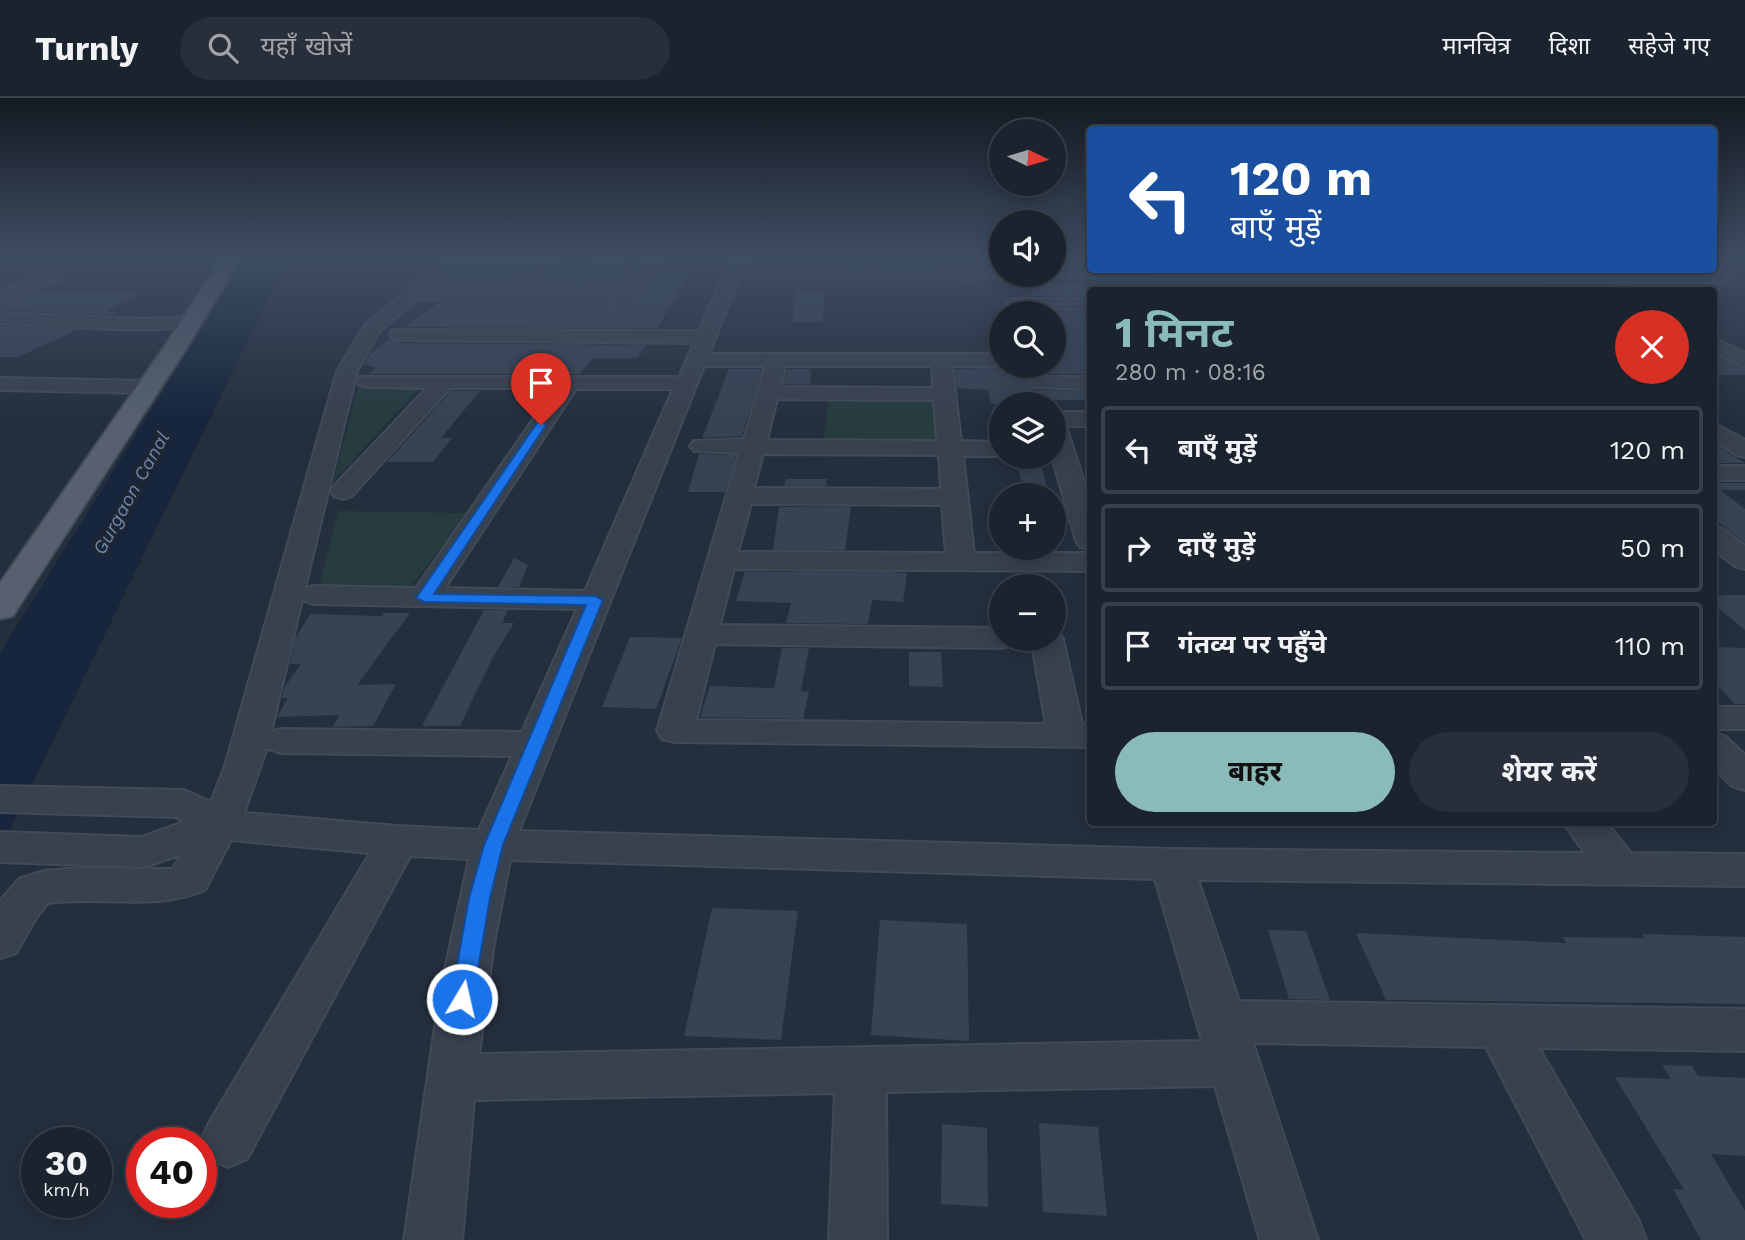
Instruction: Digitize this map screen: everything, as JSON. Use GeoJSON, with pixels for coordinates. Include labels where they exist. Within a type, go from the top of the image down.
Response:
{"type":"FeatureCollection","features":[{"type":"Feature","properties":{"kind":"main road"},"geometry":{"type":"LineString","coordinates":[[183,323],[189,311]]}},
{"type":"Feature","properties":{"kind":"main road"},"geometry":{"type":"LineString","coordinates":[[0,608],[140,387],[192,311]]}},
{"type":"Feature","properties":{"kind":"main road"},"geometry":{"type":"LineString","coordinates":[[0,568],[140,387]]}},
{"type":"Feature","properties":{"kind":"street"},"geometry":{"type":"LineString","coordinates":[[0,940],[31,891],[40,888],[73,885],[176,885],[190,880],[232,799],[254,731],[347,371],[367,334],[394,311]]}},
{"type":"Feature","properties":{"kind":"street"},"geometry":{"type":"LineString","coordinates":[[605,336],[619,311]]}},
{"type":"Feature","properties":{"kind":"street"},"geometry":{"type":"LineString","coordinates":[[433,1240],[451,1077],[470,948],[493,845],[662,447],[685,383],[716,311]]}},
{"type":"Feature","properties":{"kind":"street"},"geometry":{"type":"LineString","coordinates":[[0,318],[142,324],[183,323]]}},
{"type":"Feature","properties":{"kind":"street"},"geometry":{"type":"LineString","coordinates":[[399,334],[706,337]]}},
{"type":"Feature","properties":{"kind":"street"},"geometry":{"type":"LineString","coordinates":[[1717,346],[1745,360]]}},
{"type":"Feature","properties":{"kind":"street"},"geometry":{"type":"LineString","coordinates":[[695,360],[989,360]]}},
{"type":"Feature","properties":{"kind":"street"},"geometry":{"type":"LineString","coordinates":[[777,360],[676,731],[1078,736],[1051,651]]}},
{"type":"Feature","properties":{"kind":"street"},"geometry":{"type":"LineString","coordinates":[[941,360],[961,561]]}},
{"type":"Feature","properties":{"kind":"street"},"geometry":{"type":"LineString","coordinates":[[1061,378],[1087,382]]}},
{"type":"Feature","properties":{"kind":"street"},"geometry":{"type":"LineString","coordinates":[[366,381],[685,383]]}},
{"type":"Feature","properties":{"kind":"street"},"geometry":{"type":"LineString","coordinates":[[343,491],[444,382]]}},
{"type":"Feature","properties":{"kind":"street"},"geometry":{"type":"LineString","coordinates":[[424,598],[570,382]]}},
{"type":"Feature","properties":{"kind":"street"},"geometry":{"type":"LineString","coordinates":[[0,384],[140,387]]}},
{"type":"Feature","properties":{"kind":"street"},"geometry":{"type":"LineString","coordinates":[[768,393],[944,394]]}},
{"type":"Feature","properties":{"kind":"street"},"geometry":{"type":"LineString","coordinates":[[1066,419],[1087,419]]}},
{"type":"Feature","properties":{"kind":"street"},"geometry":{"type":"LineString","coordinates":[[1720,423],[1745,450]]}},
{"type":"Feature","properties":{"kind":"street"},"geometry":{"type":"LineString","coordinates":[[702,446],[989,449]]}},
{"type":"Feature","properties":{"kind":"street"},"geometry":{"type":"LineString","coordinates":[[1066,463],[1082,489],[1087,522]]}},
{"type":"Feature","properties":{"kind":"street"},"geometry":{"type":"LineString","coordinates":[[1717,473],[1745,473]]}},
{"type":"Feature","properties":{"kind":"street"},"geometry":{"type":"LineString","coordinates":[[740,496],[954,498]]}},
{"type":"Feature","properties":{"kind":"street"},"geometry":{"type":"LineString","coordinates":[[1717,538],[1745,559]]}},
{"type":"Feature","properties":{"kind":"street"},"geometry":{"type":"LineString","coordinates":[[722,560],[961,561],[1035,574],[1087,563]]}},
{"type":"Feature","properties":{"kind":"street"},"geometry":{"type":"LineString","coordinates":[[314,596],[595,600]]}},
{"type":"Feature","properties":{"kind":"street"},"geometry":{"type":"LineString","coordinates":[[702,634],[989,638]]}},
{"type":"Feature","properties":{"kind":"street"},"geometry":{"type":"LineString","coordinates":[[1717,718],[1745,718]]}},
{"type":"Feature","properties":{"kind":"street"},"geometry":{"type":"LineString","coordinates":[[281,741],[535,744]]}},
{"type":"Feature","properties":{"kind":"street"},"geometry":{"type":"LineString","coordinates":[[1717,749],[1745,777]]}},
{"type":"Feature","properties":{"kind":"street"},"geometry":{"type":"LineString","coordinates":[[0,800],[184,804],[219,825]]}},
{"type":"Feature","properties":{"kind":"street"},"geometry":{"type":"LineString","coordinates":[[0,847],[144,852],[219,825],[398,841],[493,845],[1172,864],[1745,870]]}},
{"type":"Feature","properties":{"kind":"street"},"geometry":{"type":"LineString","coordinates":[[1586,826],[1619,868]]}},
{"type":"Feature","properties":{"kind":"street"},"geometry":{"type":"LineString","coordinates":[[228,1141],[398,841]]}},
{"type":"Feature","properties":{"kind":"street"},"geometry":{"type":"LineString","coordinates":[[1172,864],[1289,1240]]}},
{"type":"Feature","properties":{"kind":"street"},"geometry":{"type":"LineString","coordinates":[[451,1077],[861,1070],[1229,1042],[1502,1027],[1745,1030]]}},
{"type":"Feature","properties":{"kind":"street"},"geometry":{"type":"LineString","coordinates":[[1502,1027],[1617,1240]]}},
{"type":"Feature","properties":{"kind":"street"},"geometry":{"type":"LineString","coordinates":[[858,1240],[861,1070]]}},
{"type":"Feature","properties":{"kind":"green space"},"geometry":{"type":"Polygon","coordinates":[[[359,384],[422,385],[333,482],[359,384]]]}},
{"type":"Feature","properties":{"kind":"green space"},"geometry":{"type":"Polygon","coordinates":[[[829,397],[936,397],[940,445],[823,445],[829,397]]]}},
{"type":"Feature","properties":{"kind":"green space"},"geometry":{"type":"Polygon","coordinates":[[[338,511],[467,513],[407,592],[318,590],[338,511]]]}},
{"type":"Feature","properties":{"kind":"water","name":"Gurgaon Canal"},"geometry":{"type":"Polygon","coordinates":[[[213,311],[262,311],[0,850],[0,653],[213,311]]]}},
{"type":"Feature","properties":{"kind":"building"},"geometry":{"type":"Polygon","coordinates":[[[29,311],[118,312],[111,315],[29,311]]]}},
{"type":"Feature","properties":{"kind":"building"},"geometry":{"type":"Polygon","coordinates":[[[427,311],[609,311],[606,317],[611,322],[623,322],[630,311],[667,311],[657,328],[405,327],[427,311]]]}},
{"type":"Feature","properties":{"kind":"building"},"geometry":{"type":"Polygon","coordinates":[[[794,311],[823,311],[822,322],[792,322],[794,311]]]}},
{"type":"Feature","properties":{"kind":"building"},"geometry":{"type":"Polygon","coordinates":[[[1066,312],[1087,312],[1087,374],[1066,374],[1066,312]]]}},
{"type":"Feature","properties":{"kind":"building"},"geometry":{"type":"Polygon","coordinates":[[[0,326],[77,330],[18,357],[0,357],[0,326]]]}},
{"type":"Feature","properties":{"kind":"building"},"geometry":{"type":"Polygon","coordinates":[[[390,339],[399,343],[646,345],[638,358],[592,358],[580,374],[368,374],[376,368],[364,364],[370,354],[390,339]]]}},
{"type":"Feature","properties":{"kind":"building"},"geometry":{"type":"Polygon","coordinates":[[[1717,357],[1745,369],[1745,375],[1717,375],[1717,357]]]}},
{"type":"Feature","properties":{"kind":"building"},"geometry":{"type":"Polygon","coordinates":[[[989,368],[989,378],[1031,378],[1028,385],[1033,390],[1087,391],[1087,400],[1066,400],[1066,392],[989,392],[989,395],[988,390],[957,388],[955,369],[989,368]]]}},
{"type":"Feature","properties":{"kind":"building"},"geometry":{"type":"Polygon","coordinates":[[[729,369],[762,369],[742,436],[702,438],[729,369]]]}},
{"type":"Feature","properties":{"kind":"building"},"geometry":{"type":"Polygon","coordinates":[[[787,369],[811,369],[810,385],[783,384],[787,369]]]}},
{"type":"Feature","properties":{"kind":"building"},"geometry":{"type":"Polygon","coordinates":[[[451,391],[480,391],[441,438],[452,438],[433,462],[387,462],[451,391]]]}},
{"type":"Feature","properties":{"kind":"building"},"geometry":{"type":"Polygon","coordinates":[[[1717,446],[1745,463],[1717,463],[1717,446]]]}},
{"type":"Feature","properties":{"kind":"building"},"geometry":{"type":"Polygon","coordinates":[[[699,454],[736,455],[725,492],[688,492],[699,454]]]}},
{"type":"Feature","properties":{"kind":"building"},"geometry":{"type":"Polygon","coordinates":[[[1019,469],[1042,469],[1046,483],[1021,483],[1019,469]]]}},
{"type":"Feature","properties":{"kind":"building"},"geometry":{"type":"Polygon","coordinates":[[[786,479],[827,479],[826,486],[784,486],[786,479]]]}},
{"type":"Feature","properties":{"kind":"building"},"geometry":{"type":"Polygon","coordinates":[[[1717,483],[1745,483],[1745,490],[1720,490],[1745,509],[1745,543],[1717,521],[1717,483]]]}},
{"type":"Feature","properties":{"kind":"building"},"geometry":{"type":"Polygon","coordinates":[[[779,507],[851,507],[845,550],[773,550],[779,507]]]}},
{"type":"Feature","properties":{"kind":"building"},"geometry":{"type":"Polygon","coordinates":[[[514,558],[528,565],[519,587],[498,587],[514,558]]]}},
{"type":"Feature","properties":{"kind":"building"},"geometry":{"type":"Polygon","coordinates":[[[745,572],[907,573],[903,602],[872,600],[868,624],[786,623],[791,603],[736,601],[745,572]]]}},
{"type":"Feature","properties":{"kind":"building"},"geometry":{"type":"Polygon","coordinates":[[[1717,595],[1745,595],[1745,630],[1717,607],[1717,595]]]}},
{"type":"Feature","properties":{"kind":"building"},"geometry":{"type":"Polygon","coordinates":[[[484,610],[508,610],[502,623],[514,623],[492,659],[460,726],[422,726],[484,610]]]}},
{"type":"Feature","properties":{"kind":"building"},"geometry":{"type":"Polygon","coordinates":[[[384,613],[410,613],[357,685],[396,684],[373,726],[333,727],[339,715],[277,717],[288,698],[282,698],[284,688],[301,664],[290,664],[295,639],[310,614],[382,616],[384,613]]]}},
{"type":"Feature","properties":{"kind":"building"},"geometry":{"type":"Polygon","coordinates":[[[630,637],[682,638],[656,709],[602,707],[630,637]]]}},
{"type":"Feature","properties":{"kind":"building"},"geometry":{"type":"Polygon","coordinates":[[[1717,647],[1745,648],[1745,704],[1735,704],[1717,685],[1717,647]]]}},
{"type":"Feature","properties":{"kind":"building"},"geometry":{"type":"Polygon","coordinates":[[[782,648],[809,648],[801,691],[809,692],[803,719],[700,717],[710,686],[774,688],[782,648]]]}},
{"type":"Feature","properties":{"kind":"building"},"geometry":{"type":"Polygon","coordinates":[[[909,652],[941,652],[943,687],[909,686],[909,652]]]}},
{"type":"Feature","properties":{"kind":"building"},"geometry":{"type":"Polygon","coordinates":[[[712,908],[798,911],[781,1040],[684,1036],[712,908]]]}},
{"type":"Feature","properties":{"kind":"building"},"geometry":{"type":"Polygon","coordinates":[[[880,920],[967,924],[969,1041],[871,1035],[880,920]]]}},
{"type":"Feature","properties":{"kind":"building"},"geometry":{"type":"Polygon","coordinates":[[[1268,930],[1306,931],[1330,1000],[1289,999],[1268,930]]]}},
{"type":"Feature","properties":{"kind":"building"},"geometry":{"type":"Polygon","coordinates":[[[1356,933],[1566,943],[1563,937],[1644,938],[1642,934],[1745,937],[1745,1004],[1386,1000],[1356,933]]]}},
{"type":"Feature","properties":{"kind":"building"},"geometry":{"type":"Polygon","coordinates":[[[1662,1065],[1692,1066],[1698,1076],[1745,1078],[1745,1156],[1711,1154],[1745,1211],[1745,1240],[1701,1240],[1673,1189],[1684,1190],[1615,1077],[1671,1079],[1662,1065]]]}},
{"type":"Feature","properties":{"kind":"building"},"geometry":{"type":"Polygon","coordinates":[[[1039,1123],[1098,1127],[1107,1216],[1043,1212],[1039,1123]]]}},
{"type":"Feature","properties":{"kind":"building"},"geometry":{"type":"Polygon","coordinates":[[[942,1124],[987,1128],[988,1207],[941,1204],[942,1124]]]}},
{"type":"Feature","properties":{"kind":"route"},"geometry":{"type":"LineString","coordinates":[[462,999],[480,898],[493,845],[595,600],[424,598],[541,425]]}}]}
